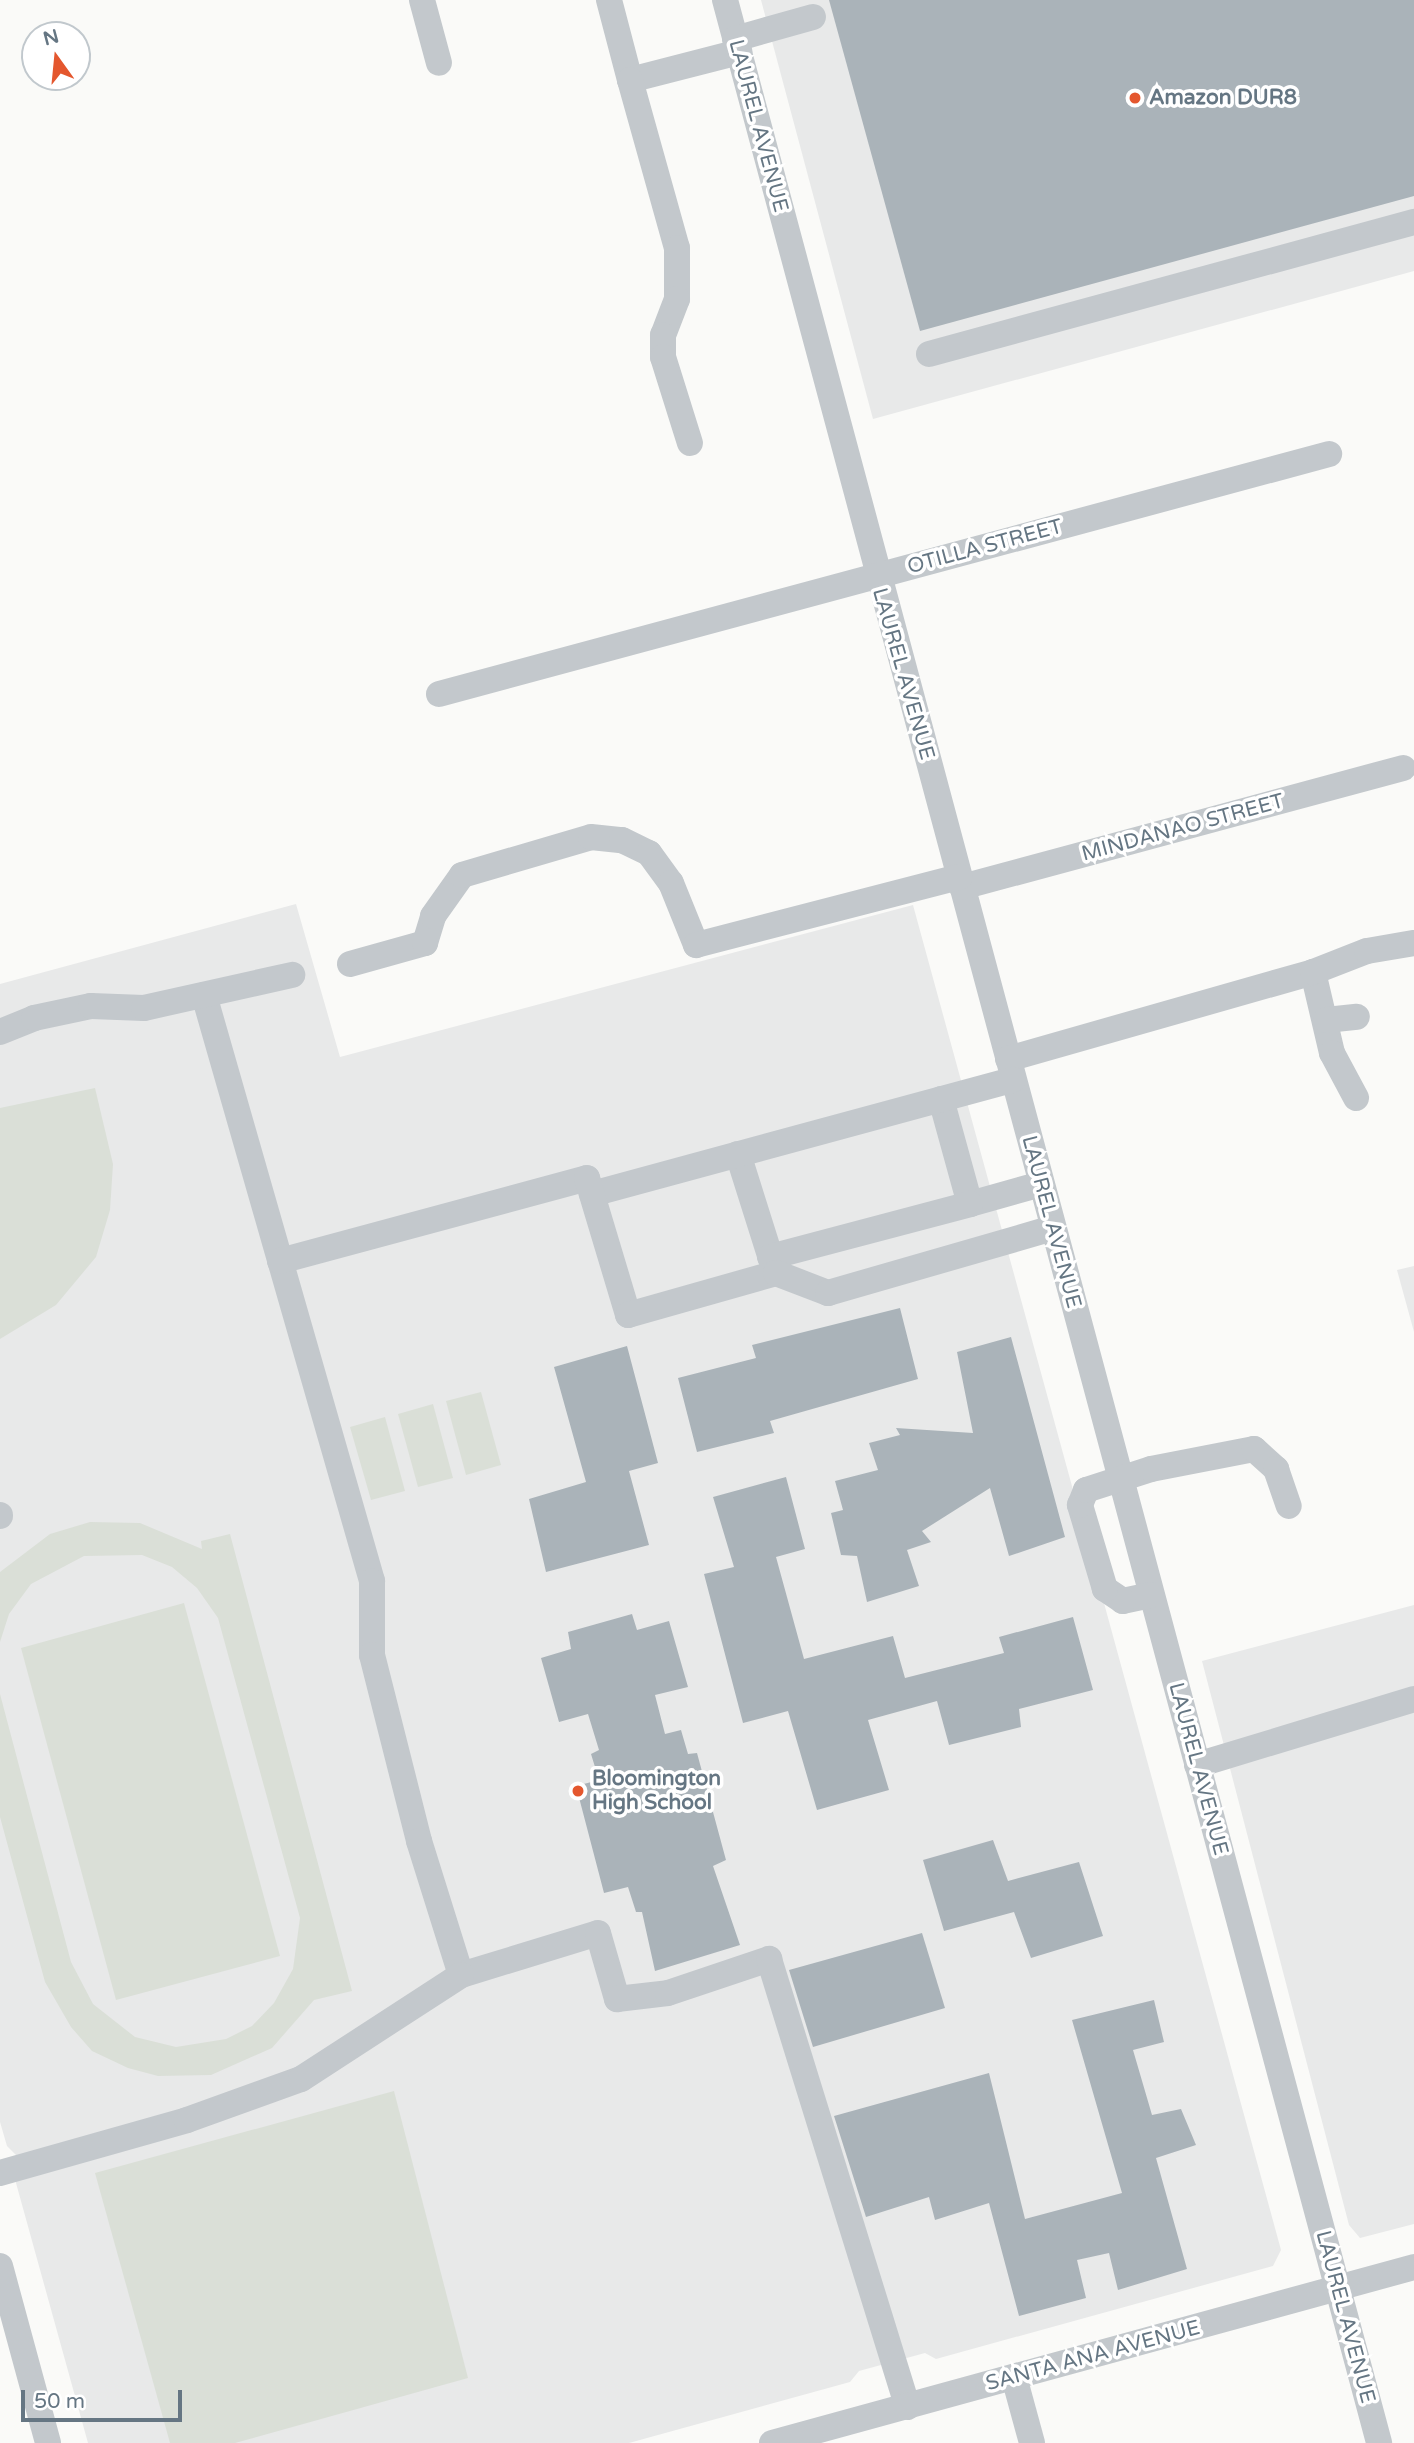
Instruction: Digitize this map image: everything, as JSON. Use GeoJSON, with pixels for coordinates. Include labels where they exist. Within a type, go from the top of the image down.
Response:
{"type":"FeatureCollection","features":[{"type":"Feature","properties":{"kind":"street"},"geometry":{"type":"LineString","coordinates":[[422,0],[439,63]]}},
{"type":"Feature","properties":{"kind":"street"},"geometry":{"type":"LineString","coordinates":[[609,0],[677,248],[677,299],[663,335],[663,357],[690,443]]}},
{"type":"Feature","properties":{"kind":"street","name":"LAUREL AVENUE"},"geometry":{"type":"LineString","coordinates":[[725,0],[875,576],[961,882],[1379,2443]]}},
{"type":"Feature","properties":{"kind":"street"},"geometry":{"type":"LineString","coordinates":[[630,80],[737,46],[813,17]]}},
{"type":"Feature","properties":{"kind":"street"},"geometry":{"type":"LineString","coordinates":[[929,354],[1414,222]]}},
{"type":"Feature","properties":{"kind":"street","name":"OTILLA STREET"},"geometry":{"type":"LineString","coordinates":[[439,694],[1329,454]]}},
{"type":"Feature","properties":{"kind":"street","name":"MINDANAO STREET"},"geometry":{"type":"LineString","coordinates":[[350,964],[425,943],[433,916],[462,875],[591,837],[622,840],[649,853],[671,883],[696,945],[961,882],[1403,768]]}},
{"type":"Feature","properties":{"kind":"street"},"geometry":{"type":"LineString","coordinates":[[592,1194],[941,1100],[1010,1069],[1313,972],[1367,951],[1414,943]]}},
{"type":"Feature","properties":{"kind":"street"},"geometry":{"type":"LineString","coordinates":[[1313,972],[1332,1053],[1356,1098]]}},
{"type":"Feature","properties":{"kind":"street"},"geometry":{"type":"LineString","coordinates":[[0,1032],[34,1018],[91,1006],[144,1008],[292,975]]}},
{"type":"Feature","properties":{"kind":"street"},"geometry":{"type":"LineString","coordinates":[[204,995],[372,1581],[372,1655],[419,1842],[461,1975]]}},
{"type":"Feature","properties":{"kind":"street"},"geometry":{"type":"LineString","coordinates":[[1326,1020],[1357,1017]]}},
{"type":"Feature","properties":{"kind":"street"},"geometry":{"type":"LineString","coordinates":[[941,1100],[970,1204]]}},
{"type":"Feature","properties":{"kind":"street"},"geometry":{"type":"LineString","coordinates":[[738,1154],[773,1265],[828,1293],[1053,1228]]}},
{"type":"Feature","properties":{"kind":"street"},"geometry":{"type":"LineString","coordinates":[[280,1261],[587,1178],[628,1314],[773,1265],[1041,1184]]}},
{"type":"Feature","properties":{"kind":"street"},"geometry":{"type":"LineString","coordinates":[[1151,1595],[1123,1601],[1105,1589],[1080,1505],[1086,1490],[1120,1479],[1254,1449],[1276,1469],[1289,1506]]}},
{"type":"Feature","properties":{"kind":"street"},"geometry":{"type":"LineString","coordinates":[[1196,1765],[1414,1699]]}},
{"type":"Feature","properties":{"kind":"street"},"geometry":{"type":"LineString","coordinates":[[0,2173],[187,2120],[301,2079],[461,1975],[598,1933],[617,1999],[668,1993],[769,1959],[908,2407]]}},
{"type":"Feature","properties":{"kind":"street"},"geometry":{"type":"LineString","coordinates":[[0,2266],[48,2443]]}},
{"type":"Feature","properties":{"kind":"street","name":"SANTA ANA AVENUE"},"geometry":{"type":"LineString","coordinates":[[772,2443],[1414,2267]]}},
{"type":"Feature","properties":{"kind":"street"},"geometry":{"type":"LineString","coordinates":[[1013,2377],[1032,2443]]}},
{"type":"Feature","properties":{"kind":"shaded area","name":"Amazon DUR8"},"geometry":{"type":"Polygon","coordinates":[[[761,0],[1414,0],[1414,271],[873,419],[761,0]]]}},
{"type":"Feature","properties":{"kind":"shaded area","name":"Bloomington High School"},"geometry":{"type":"Polygon","coordinates":[[[296,904],[340,1057],[913,905],[1281,2250],[1273,2266],[936,2359],[925,2353],[859,2371],[850,2382],[629,2443],[88,2443],[16,2183],[16,2155],[7,2146],[0,2122],[0,984],[296,904]]]}},
{"type":"Feature","properties":{"kind":"shaded area"},"geometry":{"type":"Polygon","coordinates":[[[95,1088],[113,1164],[110,1210],[96,1257],[56,1305],[0,1339],[0,1108],[95,1088]]]}},
{"type":"Feature","properties":{"kind":"shaded area"},"geometry":{"type":"Polygon","coordinates":[[[1414,1266],[1414,1332],[1397,1270],[1414,1266]]]}},
{"type":"Feature","properties":{"kind":"shaded area"},"geometry":{"type":"Polygon","coordinates":[[[481,1392],[501,1465],[466,1475],[446,1401],[481,1392]]]}},
{"type":"Feature","properties":{"kind":"shaded area"},"geometry":{"type":"Polygon","coordinates":[[[433,1404],[453,1478],[418,1487],[398,1414],[433,1404]]]}},
{"type":"Feature","properties":{"kind":"shaded area"},"geometry":{"type":"Polygon","coordinates":[[[385,1417],[405,1491],[371,1500],[350,1427],[385,1417]]]}},
{"type":"Feature","properties":{"kind":"shaded area"},"geometry":{"type":"Polygon","coordinates":[[[90,1522],[140,1523],[202,1549],[201,1541],[230,1534],[352,1991],[314,2000],[272,2048],[211,2075],[158,2076],[128,2068],[92,2051],[71,2027],[45,1982],[0,1817],[0,1694],[71,1962],[93,2004],[135,2037],[176,2047],[226,2039],[252,2026],[274,2003],[293,1969],[300,1918],[218,1618],[197,1588],[172,1567],[142,1555],[84,1556],[31,1584],[9,1614],[0,1642],[0,1572],[50,1534],[90,1522]]]}},
{"type":"Feature","properties":{"kind":"shaded area"},"geometry":{"type":"Polygon","coordinates":[[[184,1603],[280,1956],[116,2000],[21,1648],[184,1603]]]}},
{"type":"Feature","properties":{"kind":"shaded area"},"geometry":{"type":"Polygon","coordinates":[[[1414,1605],[1414,2224],[1360,2238],[1349,2225],[1202,1661],[1414,1605]]]}},
{"type":"Feature","properties":{"kind":"shaded area"},"geometry":{"type":"Polygon","coordinates":[[[394,2091],[468,2378],[235,2443],[170,2443],[95,2173],[394,2091]]]}},
{"type":"Feature","properties":{"kind":"building","name":"Amazon DUR8"},"geometry":{"type":"Polygon","coordinates":[[[829,0],[1414,0],[1414,196],[920,331],[829,0]]]}},
{"type":"Feature","properties":{"kind":"building"},"geometry":{"type":"Polygon","coordinates":[[[900,1308],[918,1379],[770,1421],[774,1433],[697,1452],[678,1378],[756,1358],[752,1345],[900,1308]]]}},
{"type":"Feature","properties":{"kind":"building"},"geometry":{"type":"Polygon","coordinates":[[[1011,1337],[1065,1537],[1009,1556],[990,1488],[922,1531],[931,1542],[907,1550],[919,1586],[867,1602],[857,1556],[841,1555],[831,1513],[843,1510],[835,1481],[878,1470],[869,1443],[900,1435],[896,1428],[973,1433],[957,1352],[1011,1337]]]}},
{"type":"Feature","properties":{"kind":"building"},"geometry":{"type":"Polygon","coordinates":[[[627,1346],[658,1463],[629,1471],[649,1545],[546,1572],[529,1499],[586,1482],[554,1367],[627,1346]]]}},
{"type":"Feature","properties":{"kind":"building"},"geometry":{"type":"Polygon","coordinates":[[[786,1477],[805,1549],[776,1557],[804,1659],[893,1636],[905,1678],[1004,1653],[999,1637],[1073,1617],[1093,1690],[1019,1709],[1021,1727],[949,1745],[937,1701],[868,1720],[889,1790],[817,1810],[788,1711],[743,1723],[704,1574],[734,1567],[713,1497],[786,1477]]]}},
{"type":"Feature","properties":{"kind":"building"},"geometry":{"type":"Polygon","coordinates":[[[632,1614],[637,1630],[669,1621],[688,1687],[655,1695],[665,1734],[681,1730],[688,1754],[697,1753],[726,1860],[713,1866],[740,1945],[655,1971],[642,1912],[636,1912],[628,1887],[604,1893],[576,1786],[599,1780],[591,1754],[599,1750],[588,1714],[559,1722],[541,1658],[571,1649],[568,1632],[632,1614]]]}},
{"type":"Feature","properties":{"kind":"building"},"geometry":{"type":"Polygon","coordinates":[[[993,1840],[1008,1881],[1079,1862],[1103,1936],[1031,1958],[1014,1912],[944,1931],[923,1860],[993,1840]]]}},
{"type":"Feature","properties":{"kind":"building"},"geometry":{"type":"Polygon","coordinates":[[[922,1933],[945,2008],[813,2047],[789,1970],[922,1933]]]}},
{"type":"Feature","properties":{"kind":"building"},"geometry":{"type":"Polygon","coordinates":[[[1154,2000],[1164,2042],[1133,2050],[1152,2115],[1181,2109],[1196,2145],[1156,2158],[1187,2269],[1118,2290],[1109,2253],[1077,2260],[1086,2298],[1019,2316],[989,2203],[935,2220],[929,2197],[866,2217],[834,2116],[989,2073],[1025,2219],[1122,2193],[1072,2020],[1154,2000]]]}},
{"type":"Feature","properties":{"kind":"place","name":"Amazon DUR8"},"geometry":{"type":"Point","coordinates":[1135,98]}},
{"type":"Feature","properties":{"kind":"place","name":"Bloomington High School"},"geometry":{"type":"Point","coordinates":[578,1791]}}]}
